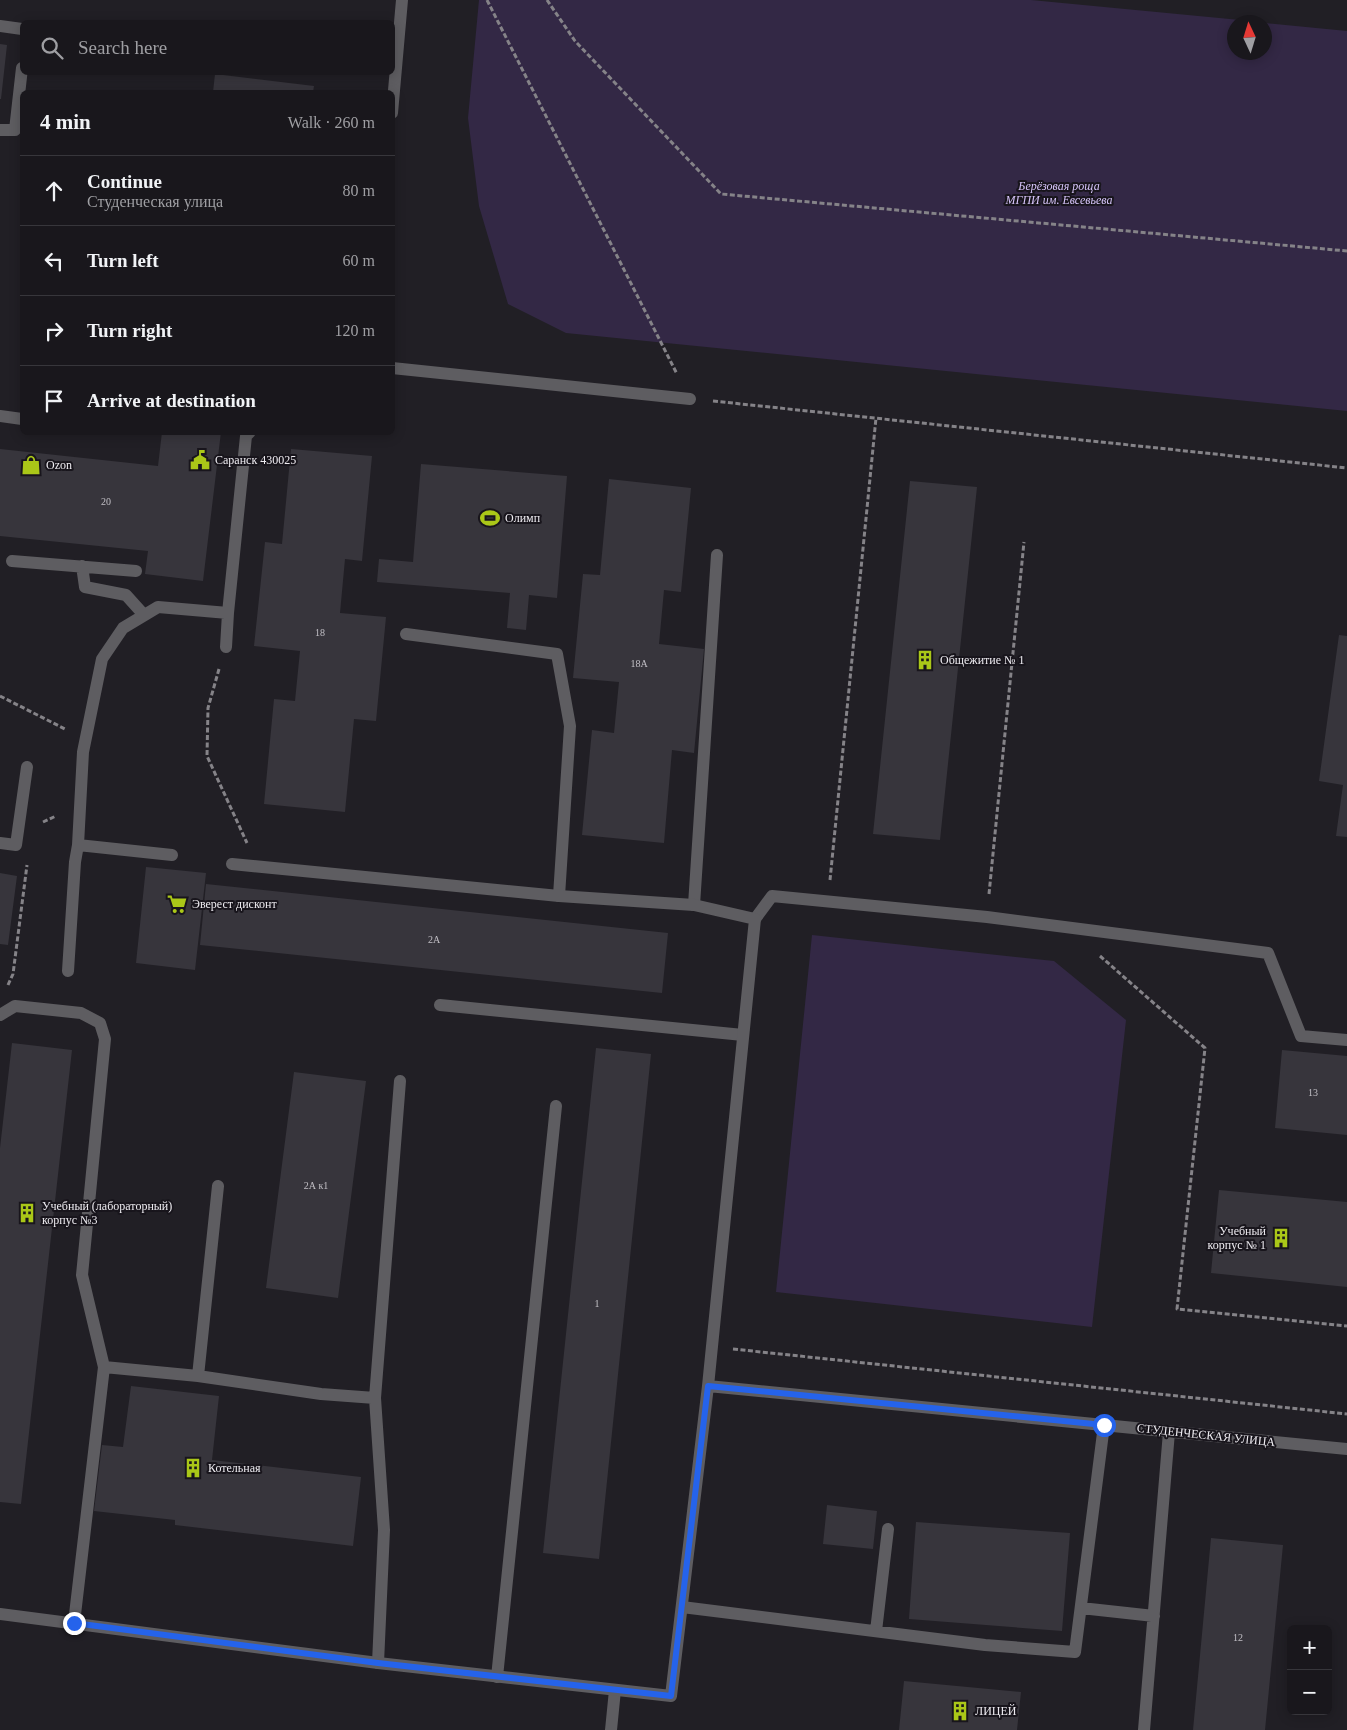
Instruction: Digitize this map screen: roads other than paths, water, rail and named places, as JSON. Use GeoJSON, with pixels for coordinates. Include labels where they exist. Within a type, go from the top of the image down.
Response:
{"type":"FeatureCollection","features":[{"type":"Feature","properties":{"kind":"street"},"geometry":{"type":"LineString","coordinates":[[394,90],[402,0]]}},
{"type":"Feature","properties":{"kind":"street"},"geometry":{"type":"LineString","coordinates":[[0,26],[20,29]]}},
{"type":"Feature","properties":{"kind":"street"},"geometry":{"type":"LineString","coordinates":[[0,130],[15,130],[21,75]]}},
{"type":"Feature","properties":{"kind":"street"},"geometry":{"type":"LineString","coordinates":[[395,368],[690,399]]}},
{"type":"Feature","properties":{"kind":"street"},"geometry":{"type":"LineString","coordinates":[[0,416],[20,419]]}},
{"type":"Feature","properties":{"kind":"street"},"geometry":{"type":"LineString","coordinates":[[226,647],[247,435]]}},
{"type":"Feature","properties":{"kind":"street"},"geometry":{"type":"LineString","coordinates":[[694,905],[717,555]]}},
{"type":"Feature","properties":{"kind":"street"},"geometry":{"type":"LineString","coordinates":[[12,561],[136,571]]}},
{"type":"Feature","properties":{"kind":"street"},"geometry":{"type":"LineString","coordinates":[[82,566],[85,587],[126,595],[144,615]]}},
{"type":"Feature","properties":{"kind":"street"},"geometry":{"type":"LineString","coordinates":[[68,971],[83,752],[102,659],[123,628],[158,607],[228,613]]}},
{"type":"Feature","properties":{"kind":"street"},"geometry":{"type":"LineString","coordinates":[[406,634],[557,654],[570,726],[559,896]]}},
{"type":"Feature","properties":{"kind":"street"},"geometry":{"type":"LineString","coordinates":[[0,843],[16,845],[27,767]]}},
{"type":"Feature","properties":{"kind":"street"},"geometry":{"type":"LineString","coordinates":[[78,845],[172,855]]}},
{"type":"Feature","properties":{"kind":"street"},"geometry":{"type":"LineString","coordinates":[[232,864],[559,896],[694,905],[755,919]]}},
{"type":"Feature","properties":{"kind":"street"},"geometry":{"type":"LineString","coordinates":[[0,1614],[378,1663],[671,1696],[708,1386],[755,919],[772,896],[987,917],[1268,953],[1301,1036],[1347,1040]]}},
{"type":"Feature","properties":{"kind":"street"},"geometry":{"type":"LineString","coordinates":[[440,1005],[744,1035]]}},
{"type":"Feature","properties":{"kind":"street"},"geometry":{"type":"LineString","coordinates":[[0,1015],[15,1006],[81,1013],[100,1023],[105,1039],[82,1275],[104,1367],[74,1623]]}},
{"type":"Feature","properties":{"kind":"street"},"geometry":{"type":"LineString","coordinates":[[378,1663],[384,1530],[375,1398],[400,1081]]}},
{"type":"Feature","properties":{"kind":"street"},"geometry":{"type":"LineString","coordinates":[[497,1677],[556,1106]]}},
{"type":"Feature","properties":{"kind":"street"},"geometry":{"type":"LineString","coordinates":[[198,1376],[218,1186]]}},
{"type":"Feature","properties":{"kind":"street"},"geometry":{"type":"LineString","coordinates":[[104,1367],[198,1376],[321,1394],[375,1398]]}},
{"type":"Feature","properties":{"kind":"street","name":"СТУДЕНЧЕСКАЯ УЛИЦА"},"geometry":{"type":"LineString","coordinates":[[708,1386],[1347,1449]]}},
{"type":"Feature","properties":{"kind":"street"},"geometry":{"type":"LineString","coordinates":[[682,1607],[985,1645],[1075,1652],[1104,1425]]}},
{"type":"Feature","properties":{"kind":"street"},"geometry":{"type":"LineString","coordinates":[[1144,1730],[1169,1432]]}},
{"type":"Feature","properties":{"kind":"street"},"geometry":{"type":"LineString","coordinates":[[876,1631],[888,1529]]}},
{"type":"Feature","properties":{"kind":"street"},"geometry":{"type":"LineString","coordinates":[[1081,1608],[1154,1616]]}},
{"type":"Feature","properties":{"kind":"street"},"geometry":{"type":"LineString","coordinates":[[611,1730],[615,1690]]}},
{"type":"Feature","properties":{"kind":"place","name":"Саранск 430025"},"geometry":{"type":"Point","coordinates":[200,460]}},
{"type":"Feature","properties":{"kind":"place","name":"Ozon"},"geometry":{"type":"Point","coordinates":[31,465]}},
{"type":"Feature","properties":{"kind":"place","name":"Олимп"},"geometry":{"type":"Point","coordinates":[490,518]}},
{"type":"Feature","properties":{"kind":"place","name":"Общежитие № 1"},"geometry":{"type":"Point","coordinates":[925,660]}},
{"type":"Feature","properties":{"kind":"place","name":"Эверест дисконт"},"geometry":{"type":"Point","coordinates":[177,904]}},
{"type":"Feature","properties":{"kind":"place","name":"Учебный (лабораторный) корпус №3"},"geometry":{"type":"Point","coordinates":[27,1213]}},
{"type":"Feature","properties":{"kind":"place","name":"Учебный корпус № 1"},"geometry":{"type":"Point","coordinates":[1281,1238]}},
{"type":"Feature","properties":{"kind":"place","name":"Котельная"},"geometry":{"type":"Point","coordinates":[193,1468]}},
{"type":"Feature","properties":{"kind":"place","name":"ЛИЦЕЙ"},"geometry":{"type":"Point","coordinates":[960,1711]}},
{"type":"Feature","properties":{"kind":"park label","name":"Берёзовая роща МГПИ им. Евсевьева"},"geometry":{"type":"Point","coordinates":[1059,193]}}]}
